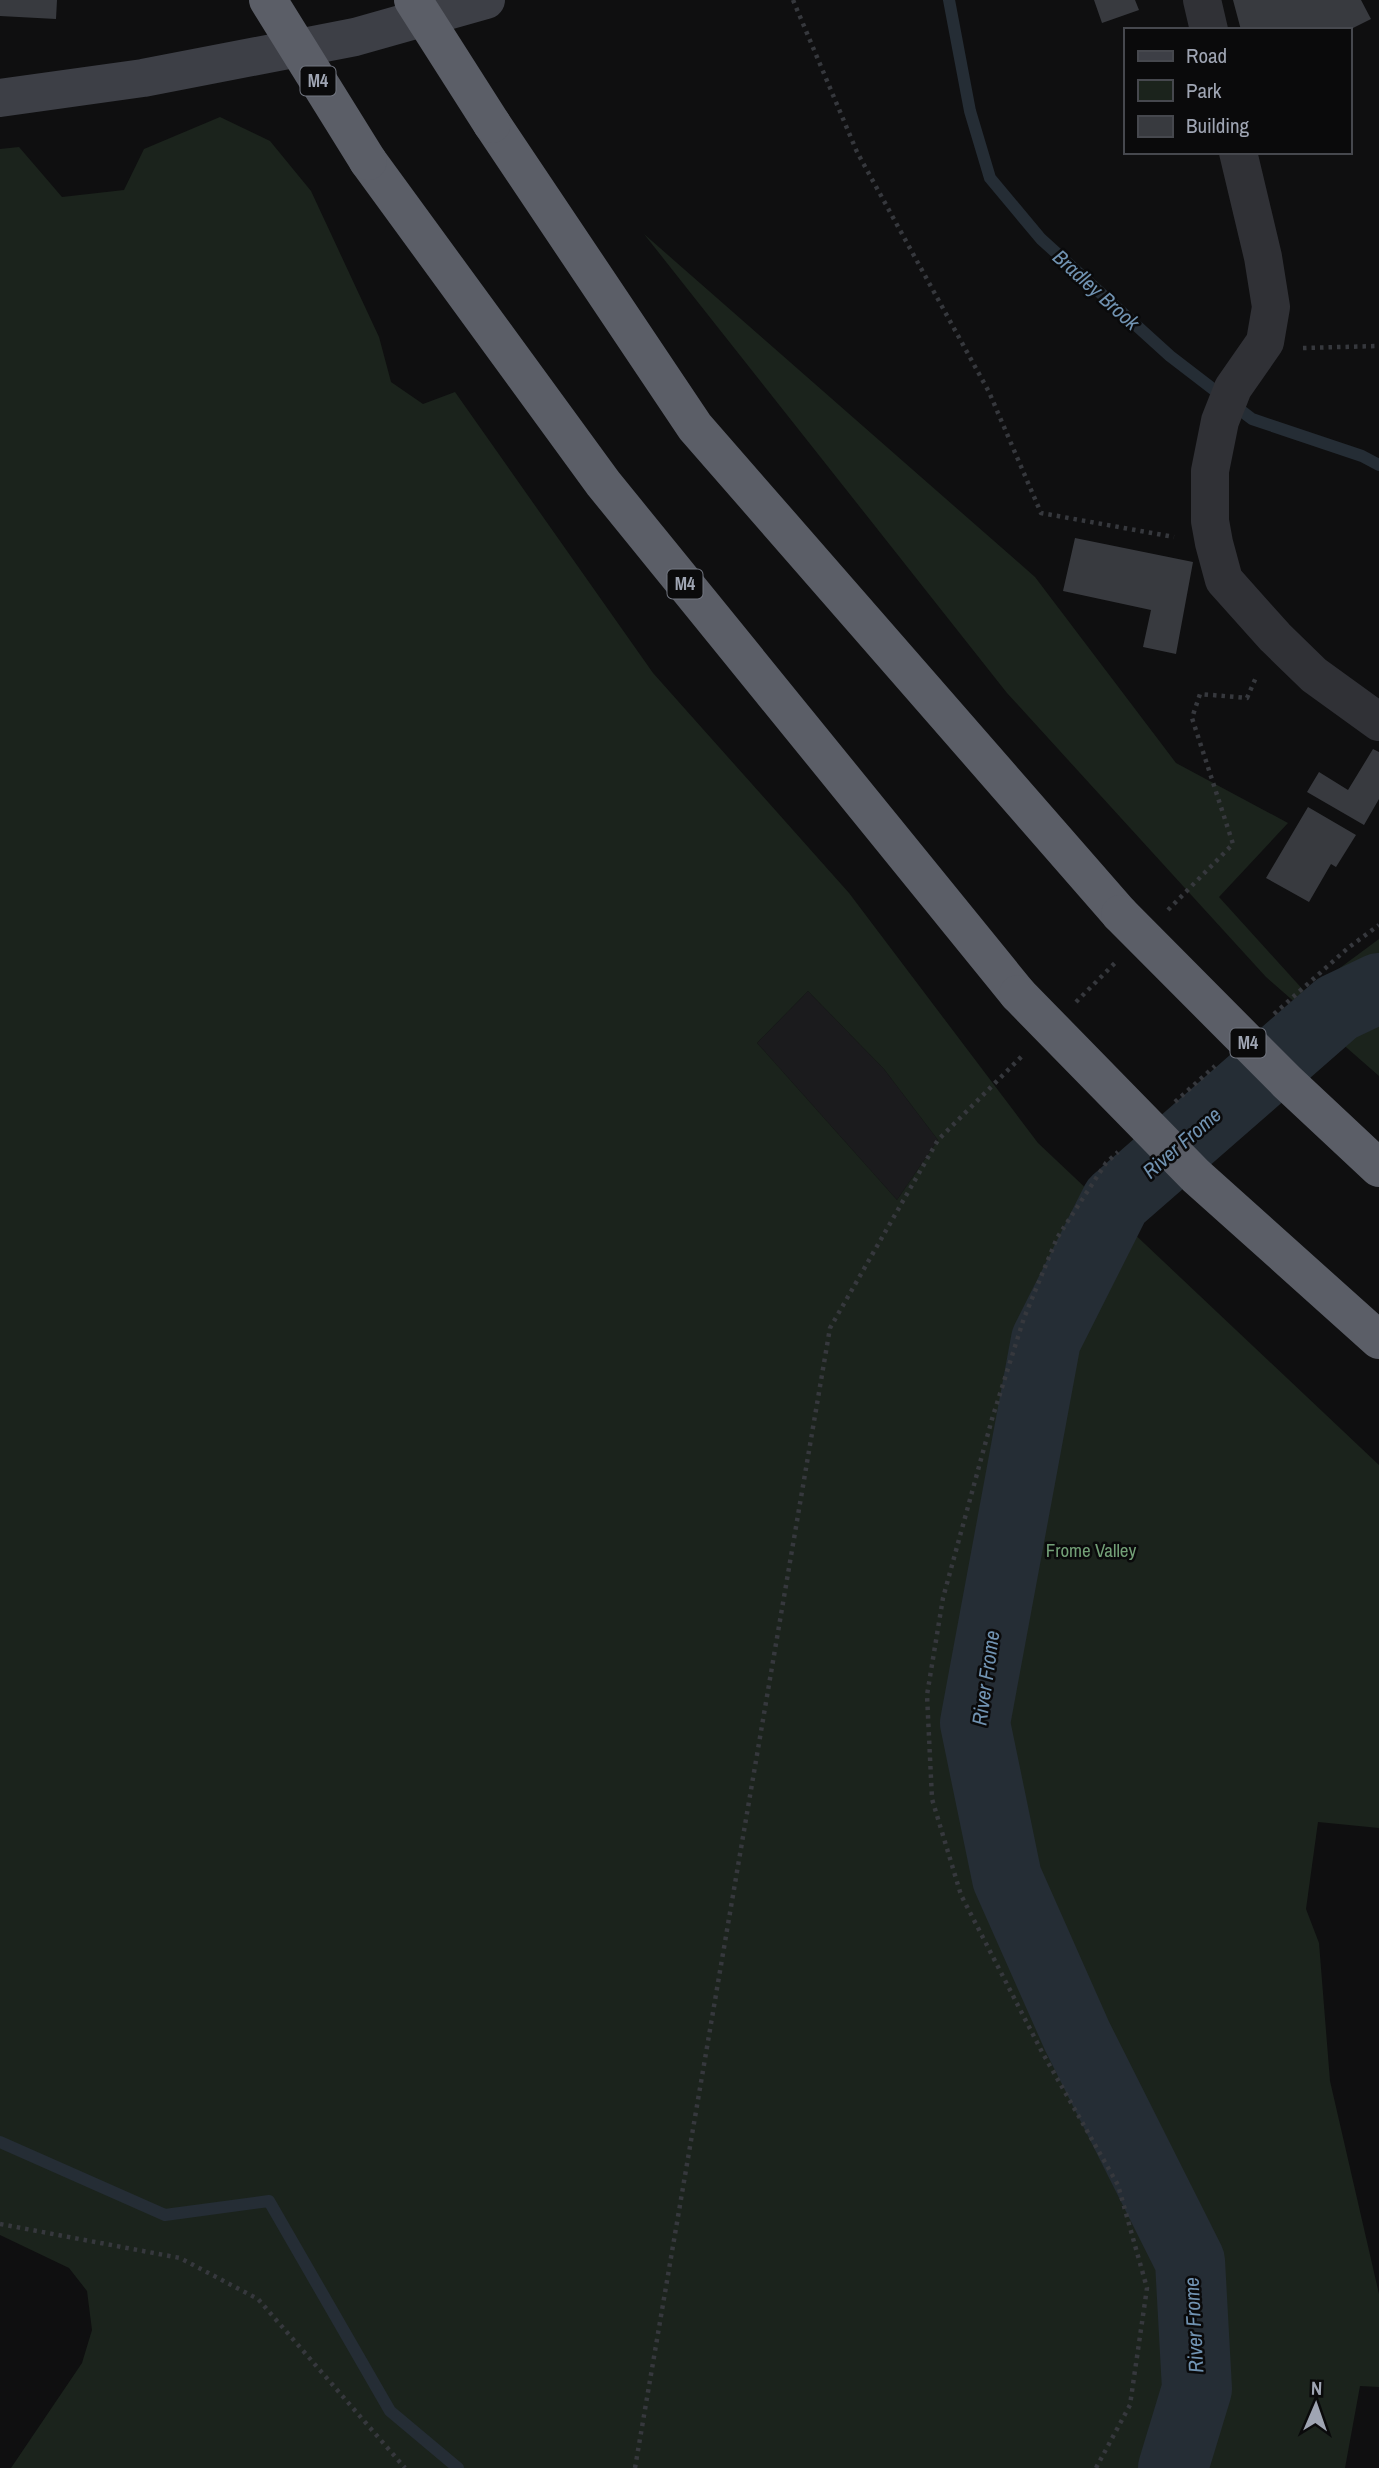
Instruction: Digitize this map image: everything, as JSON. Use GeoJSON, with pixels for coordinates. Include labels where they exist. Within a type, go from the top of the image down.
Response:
{"type":"FeatureCollection","features":[{"type":"Feature","properties":{"kind":"highway","name":"M4"},"geometry":{"type":"LineString","coordinates":[[268,0],[368,161],[603,483],[1018,994],[1196,1176],[1379,1340]]}},
{"type":"Feature","properties":{"kind":"highway","name":"M4"},"geometry":{"type":"LineString","coordinates":[[413,0],[492,124],[695,427],[1120,914],[1287,1082],[1379,1168]]}},
{"type":"Feature","properties":{"kind":"main road"},"geometry":{"type":"LineString","coordinates":[[0,98],[144,78],[355,37],[486,0]]}},
{"type":"Feature","properties":{"kind":"street"},"geometry":{"type":"LineString","coordinates":[[1202,0],[1209,28]]}},
{"type":"Feature","properties":{"kind":"street"},"geometry":{"type":"LineString","coordinates":[[1238,154],[1263,257],[1271,307],[1265,342],[1226,404],[1210,471],[1210,521],[1213,542],[1224,580],[1275,637],[1314,674],[1379,722]]}},
{"type":"Feature","properties":{"kind":"path"},"geometry":{"type":"LineString","coordinates":[[793,0],[857,152],[989,392],[1041,513],[1213,542]]}},
{"type":"Feature","properties":{"kind":"path"},"geometry":{"type":"LineString","coordinates":[[1311,349],[1379,346]]}},
{"type":"Feature","properties":{"kind":"path"},"geometry":{"type":"LineString","coordinates":[[1166,912],[1233,845],[1192,718],[1200,694],[1247,698],[1275,637]]}},
{"type":"Feature","properties":{"kind":"path"},"geometry":{"type":"LineString","coordinates":[[1267,1020],[1348,948],[1379,925]]}},
{"type":"Feature","properties":{"kind":"path"},"geometry":{"type":"LineString","coordinates":[[1070,1008],[1118,960]]}},
{"type":"Feature","properties":{"kind":"path"},"geometry":{"type":"LineString","coordinates":[[635,2468],[830,1328],[938,1140],[1031,1046]]}},
{"type":"Feature","properties":{"kind":"path"},"geometry":{"type":"LineString","coordinates":[[1166,1109],[1217,1065]]}},
{"type":"Feature","properties":{"kind":"path"},"geometry":{"type":"LineString","coordinates":[[1096,2468],[1130,2405],[1147,2288],[1118,2185],[1042,2052],[961,1895],[932,1799],[927,1695],[943,1598],[992,1419],[1024,1318],[1057,1238],[1106,1163],[1126,1145]]}},
{"type":"Feature","properties":{"kind":"path"},"geometry":{"type":"LineString","coordinates":[[0,2224],[180,2258],[258,2299],[405,2468]]}},
{"type":"Feature","properties":{"kind":"shaded area"},"geometry":{"type":"Polygon","coordinates":[[[808,991],[884,1069],[938,1140],[897,1200],[757,1043],[808,991]]]}},
{"type":"Feature","properties":{"kind":"green space","name":"Frome Valley"},"geometry":{"type":"Polygon","coordinates":[[[220,117],[270,141],[311,191],[379,337],[391,382],[423,404],[455,392],[653,673],[849,893],[1038,1143],[1379,1465],[1379,1828],[1318,1822],[1306,1909],[1319,1943],[1330,2081],[1379,2294],[1379,2387],[1360,2386],[1345,2468],[11,2468],[82,2363],[92,2330],[87,2291],[69,2268],[0,2235],[0,149],[19,147],[62,197],[124,190],[144,149],[220,117]],[[808,991],[757,1043],[897,1200],[938,1140],[884,1069],[808,991]]]}},
{"type":"Feature","properties":{"kind":"green space"},"geometry":{"type":"Polygon","coordinates":[[[644,234],[1035,577],[1176,763],[1288,823],[1219,897],[1306,993],[1379,939],[1379,1076],[1266,977],[1007,693],[644,234]]]}},
{"type":"Feature","properties":{"kind":"building"},"geometry":{"type":"Polygon","coordinates":[[[0,0],[57,0],[56,19],[0,16],[0,0]]]}},
{"type":"Feature","properties":{"kind":"building"},"geometry":{"type":"Polygon","coordinates":[[[1094,0],[1135,0],[1139,10],[1102,23],[1094,0]]]}},
{"type":"Feature","properties":{"kind":"building"},"geometry":{"type":"Polygon","coordinates":[[[1233,0],[1361,0],[1371,19],[1351,29],[1240,28],[1233,0]]]}},
{"type":"Feature","properties":{"kind":"building"},"geometry":{"type":"Polygon","coordinates":[[[1075,538],[1193,562],[1176,654],[1143,647],[1151,610],[1063,591],[1075,538]]]}},
{"type":"Feature","properties":{"kind":"building"},"geometry":{"type":"Polygon","coordinates":[[[1373,749],[1379,752],[1379,799],[1364,825],[1307,792],[1319,772],[1348,790],[1373,749]]]}},
{"type":"Feature","properties":{"kind":"building"},"geometry":{"type":"Polygon","coordinates":[[[1308,807],[1356,835],[1336,867],[1331,864],[1309,902],[1266,878],[1308,807]]]}},
{"type":"Feature","properties":{"kind":"waterway","name":"Bradley Brook"},"geometry":{"type":"LineString","coordinates":[[949,0],[970,111],[990,178],[1041,239],[1170,356],[1252,419],[1362,456],[1379,465]]}},
{"type":"Feature","properties":{"kind":"waterway","name":"River Frome"},"geometry":{"type":"LineString","coordinates":[[1173,2468],[1197,2389],[1190,2261],[1077,2036],[1007,1878],[975,1723],[1046,1340],[1116,1201],[1337,1008],[1379,988]]}},
{"type":"Feature","properties":{"kind":"waterway"},"geometry":{"type":"LineString","coordinates":[[0,2142],[165,2215],[269,2201],[390,2411],[458,2468]]}}]}
